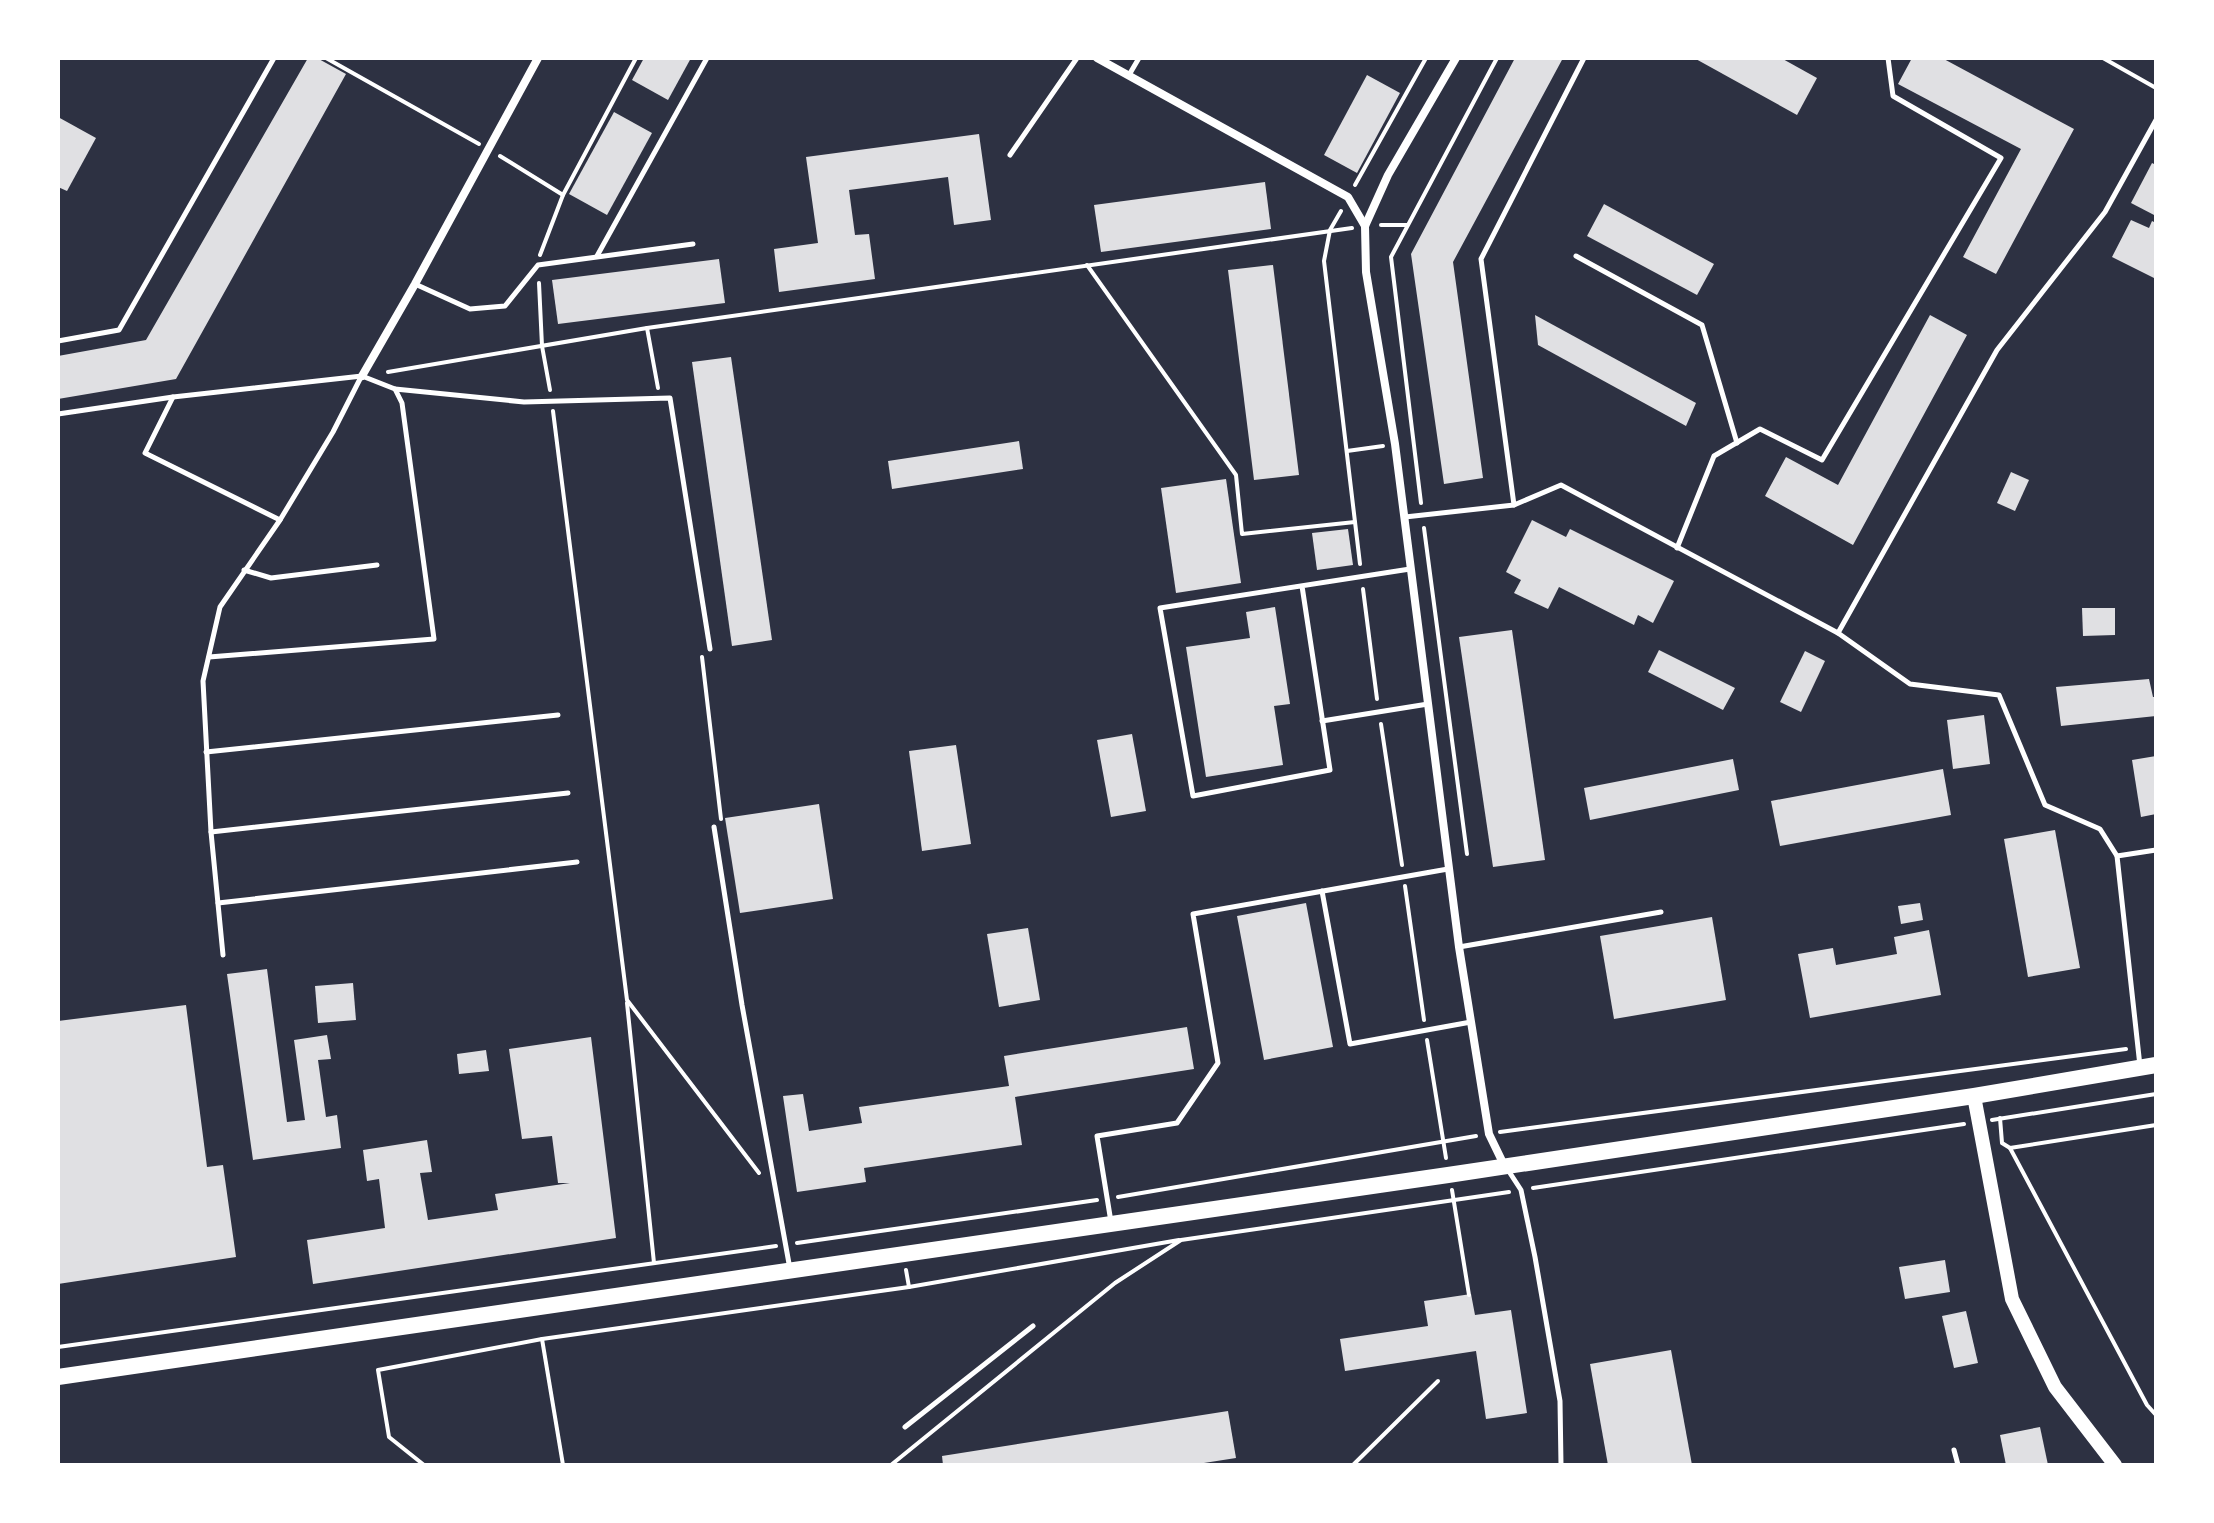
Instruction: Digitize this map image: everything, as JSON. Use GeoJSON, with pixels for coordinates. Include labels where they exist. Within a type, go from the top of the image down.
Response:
{"type":"FeatureCollection","features":[{"type":"Feature","properties":{"kind":"main road"},"geometry":{"type":"LineString","coordinates":[[58,1377],[1448,1175],[1974,1096],[2148,1066]]}},
{"type":"Feature","properties":{"kind":"street"},"geometry":{"type":"LineString","coordinates":[[362,376],[538,58]]}},
{"type":"Feature","properties":{"kind":"street"},"geometry":{"type":"LineString","coordinates":[[1097,58],[1348,197],[1365,226]]}},
{"type":"Feature","properties":{"kind":"street"},"geometry":{"type":"LineString","coordinates":[[1456,58],[1388,175],[1365,226],[1366,272],[1405,517],[1459,947],[1489,1134],[1504,1165]]}},
{"type":"Feature","properties":{"kind":"street"},"geometry":{"type":"LineString","coordinates":[[1974,1096],[2012,1299],[2055,1387],[2115,1465]]}},
{"type":"Feature","properties":{"kind":"lane"},"geometry":{"type":"LineString","coordinates":[[58,341],[119,330],[274,58]]}},
{"type":"Feature","properties":{"kind":"lane"},"geometry":{"type":"LineString","coordinates":[[597,257],[707,58]]}},
{"type":"Feature","properties":{"kind":"lane"},"geometry":{"type":"LineString","coordinates":[[1010,155],[1077,58]]}},
{"type":"Feature","properties":{"kind":"lane"},"geometry":{"type":"LineString","coordinates":[[1129,75],[1139,58]]}},
{"type":"Feature","properties":{"kind":"lane"},"geometry":{"type":"LineString","coordinates":[[1514,505],[1481,259],[1584,58]]}},
{"type":"Feature","properties":{"kind":"lane"},"geometry":{"type":"LineString","coordinates":[[1677,548],[1714,456],[1760,429],[1822,460],[2001,158],[1893,96],[1888,58]]}},
{"type":"Feature","properties":{"kind":"lane"},"geometry":{"type":"LineString","coordinates":[[1838,633],[1997,350],[2105,212],[2156,120]]}},
{"type":"Feature","properties":{"kind":"lane"},"geometry":{"type":"LineString","coordinates":[[415,284],[470,309],[505,306],[538,265],[693,244]]}},
{"type":"Feature","properties":{"kind":"lane"},"geometry":{"type":"LineString","coordinates":[[1576,256],[1702,325],[1737,443]]}},
{"type":"Feature","properties":{"kind":"lane"},"geometry":{"type":"LineString","coordinates":[[223,955],[211,832],[203,681],[220,607],[280,520],[333,432],[362,376]]}},
{"type":"Feature","properties":{"kind":"lane"},"geometry":{"type":"LineString","coordinates":[[58,414],[173,397],[362,376],[395,389],[552,402],[670,398],[710,649]]}},
{"type":"Feature","properties":{"kind":"lane"},"geometry":{"type":"LineString","coordinates":[[209,657],[434,639],[402,403],[395,389]]}},
{"type":"Feature","properties":{"kind":"lane"},"geometry":{"type":"LineString","coordinates":[[173,397],[145,453],[280,520]]}},
{"type":"Feature","properties":{"kind":"lane"},"geometry":{"type":"LineString","coordinates":[[1405,517],[1514,505],[1561,485],[1838,633],[1910,684],[1999,695],[2045,805],[2100,829],[2117,856],[2148,1066]]}},
{"type":"Feature","properties":{"kind":"lane"},"geometry":{"type":"LineString","coordinates":[[244,570],[271,578],[377,565]]}},
{"type":"Feature","properties":{"kind":"lane"},"geometry":{"type":"LineString","coordinates":[[1302,586],[1330,770],[1193,796],[1160,608],[1411,569]]}},
{"type":"Feature","properties":{"kind":"lane"},"geometry":{"type":"LineString","coordinates":[[1322,721],[1428,704]]}},
{"type":"Feature","properties":{"kind":"lane"},"geometry":{"type":"LineString","coordinates":[[206,752],[558,715]]}},
{"type":"Feature","properties":{"kind":"lane"},"geometry":{"type":"LineString","coordinates":[[211,832],[568,793]]}},
{"type":"Feature","properties":{"kind":"lane"},"geometry":{"type":"LineString","coordinates":[[714,827],[742,1005],[790,1270]]}},
{"type":"Feature","properties":{"kind":"lane"},"geometry":{"type":"LineString","coordinates":[[2117,856],[2156,850]]}},
{"type":"Feature","properties":{"kind":"lane"},"geometry":{"type":"LineString","coordinates":[[218,903],[577,862]]}},
{"type":"Feature","properties":{"kind":"lane"},"geometry":{"type":"LineString","coordinates":[[1111,1224],[1097,1136],[1177,1123],[1218,1063],[1193,914],[1448,869]]}},
{"type":"Feature","properties":{"kind":"lane"},"geometry":{"type":"LineString","coordinates":[[1322,891],[1350,1044],[1471,1022]]}},
{"type":"Feature","properties":{"kind":"lane"},"geometry":{"type":"LineString","coordinates":[[1459,947],[1661,912]]}},
{"type":"Feature","properties":{"kind":"lane"},"geometry":{"type":"LineString","coordinates":[[1504,1165],[1521,1190],[1560,1401],[1561,1465]]}},
{"type":"Feature","properties":{"kind":"lane"},"geometry":{"type":"LineString","coordinates":[[905,1427],[1033,1326]]}},
{"type":"Feature","properties":{"kind":"lane"},"geometry":{"type":"LineString","coordinates":[[1954,1450],[1958,1465]]}},
{"type":"Feature","properties":{"kind":"path"},"geometry":{"type":"LineString","coordinates":[[326,58],[563,195]]}},
{"type":"Feature","properties":{"kind":"path"},"geometry":{"type":"LineString","coordinates":[[636,58],[563,195],[538,265],[542,346],[552,402],[627,1000],[654,1263]]}},
{"type":"Feature","properties":{"kind":"path"},"geometry":{"type":"LineString","coordinates":[[1426,58],[1330,230],[1324,261],[1379,712],[1425,1029],[1469,1295]]}},
{"type":"Feature","properties":{"kind":"path"},"geometry":{"type":"LineString","coordinates":[[1467,854],[1391,257],[1497,58]]}},
{"type":"Feature","properties":{"kind":"path"},"geometry":{"type":"LineString","coordinates":[[2103,58],[2156,88]]}},
{"type":"Feature","properties":{"kind":"path"},"geometry":{"type":"LineString","coordinates":[[362,376],[647,328],[1330,230],[1407,225]]}},
{"type":"Feature","properties":{"kind":"path"},"geometry":{"type":"LineString","coordinates":[[1087,265],[1236,475],[1242,534],[1355,522]]}},
{"type":"Feature","properties":{"kind":"path"},"geometry":{"type":"LineString","coordinates":[[647,328],[660,399]]}},
{"type":"Feature","properties":{"kind":"path"},"geometry":{"type":"LineString","coordinates":[[699,644],[721,820]]}},
{"type":"Feature","properties":{"kind":"path"},"geometry":{"type":"LineString","coordinates":[[627,1000],[759,1173]]}},
{"type":"Feature","properties":{"kind":"path"},"geometry":{"type":"LineString","coordinates":[[424,1465],[389,1437],[378,1370],[542,1339],[909,1287],[1181,1240],[2156,1094]]}},
{"type":"Feature","properties":{"kind":"path"},"geometry":{"type":"LineString","coordinates":[[2000,1118],[2002,1143],[2010,1148],[2147,1405],[2156,1415]]}},
{"type":"Feature","properties":{"kind":"path"},"geometry":{"type":"LineString","coordinates":[[2010,1148],[2156,1125]]}},
{"type":"Feature","properties":{"kind":"path"},"geometry":{"type":"LineString","coordinates":[[891,1465],[1115,1283],[1181,1240]]}},
{"type":"Feature","properties":{"kind":"path"},"geometry":{"type":"LineString","coordinates":[[542,1339],[563,1465]]}},
{"type":"Feature","properties":{"kind":"path"},"geometry":{"type":"LineString","coordinates":[[1353,1465],[1438,1381]]}},
{"type":"Feature","properties":{"kind":"building"},"geometry":{"type":"Polygon","coordinates":[[[308,58],[317,58],[346,74],[176,379],[58,399],[58,356],[146,340],[308,58]]]}},
{"type":"Feature","properties":{"kind":"building"},"geometry":{"type":"Polygon","coordinates":[[[644,58],[691,58],[668,100],[632,80],[644,58]]]}},
{"type":"Feature","properties":{"kind":"building"},"geometry":{"type":"Polygon","coordinates":[[[1515,58],[1563,58],[1453,262],[1483,478],[1444,484],[1411,254],[1515,58]]]}},
{"type":"Feature","properties":{"kind":"building"},"geometry":{"type":"Polygon","coordinates":[[[1694,58],[1781,58],[1817,78],[1797,115],[1694,58]]]}},
{"type":"Feature","properties":{"kind":"building"},"geometry":{"type":"Polygon","coordinates":[[[1912,58],[1942,58],[2074,129],[1996,274],[1963,257],[2021,149],[1898,84],[1912,58]]]}},
{"type":"Feature","properties":{"kind":"building"},"geometry":{"type":"Polygon","coordinates":[[[1367,75],[1400,93],[1357,173],[1324,155],[1367,75]]]}},
{"type":"Feature","properties":{"kind":"building"},"geometry":{"type":"Polygon","coordinates":[[[614,112],[652,133],[607,215],[569,194],[614,112]]]}},
{"type":"Feature","properties":{"kind":"building"},"geometry":{"type":"Polygon","coordinates":[[[58,117],[96,138],[67,191],[58,187],[58,117]]]}},
{"type":"Feature","properties":{"kind":"building"},"geometry":{"type":"Polygon","coordinates":[[[979,134],[991,220],[954,225],[948,177],[849,190],[855,235],[869,234],[875,279],[779,292],[774,249],[818,243],[806,157],[979,134]]]}},
{"type":"Feature","properties":{"kind":"building"},"geometry":{"type":"Polygon","coordinates":[[[2152,163],[2156,165],[2156,216],[2131,203],[2152,163]]]}},
{"type":"Feature","properties":{"kind":"building"},"geometry":{"type":"Polygon","coordinates":[[[1265,182],[1271,229],[1101,252],[1094,205],[1265,182]]]}},
{"type":"Feature","properties":{"kind":"building"},"geometry":{"type":"Polygon","coordinates":[[[1604,204],[1714,264],[1697,295],[1587,236],[1604,204]]]}},
{"type":"Feature","properties":{"kind":"building"},"geometry":{"type":"Polygon","coordinates":[[[2131,220],[2149,228],[2152,221],[2156,223],[2156,279],[2112,257],[2131,220]]]}},
{"type":"Feature","properties":{"kind":"building"},"geometry":{"type":"Polygon","coordinates":[[[719,259],[725,303],[558,324],[552,280],[719,259]]]}},
{"type":"Feature","properties":{"kind":"building"},"geometry":{"type":"Polygon","coordinates":[[[1273,265],[1299,475],[1254,480],[1228,270],[1273,265]]]}},
{"type":"Feature","properties":{"kind":"building"},"geometry":{"type":"Polygon","coordinates":[[[1535,315],[1696,403],[1686,426],[1538,345],[1535,315]]]}},
{"type":"Feature","properties":{"kind":"building"},"geometry":{"type":"Polygon","coordinates":[[[1930,315],[1967,335],[1853,545],[1765,496],[1786,457],[1838,485],[1930,315]]]}},
{"type":"Feature","properties":{"kind":"building"},"geometry":{"type":"Polygon","coordinates":[[[731,357],[772,640],[732,646],[692,362],[731,357]]]}},
{"type":"Feature","properties":{"kind":"building"},"geometry":{"type":"Polygon","coordinates":[[[1019,441],[1023,469],[892,489],[888,461],[1019,441]]]}},
{"type":"Feature","properties":{"kind":"building"},"geometry":{"type":"Polygon","coordinates":[[[2011,472],[2029,480],[2015,511],[1997,503],[2011,472]]]}},
{"type":"Feature","properties":{"kind":"building"},"geometry":{"type":"Polygon","coordinates":[[[1226,479],[1241,583],[1176,593],[1161,488],[1226,479]]]}},
{"type":"Feature","properties":{"kind":"building"},"geometry":{"type":"Polygon","coordinates":[[[1532,520],[1566,537],[1570,529],[1674,581],[1653,623],[1638,615],[1634,625],[1559,587],[1548,609],[1514,593],[1521,580],[1506,572],[1532,520]]]}},
{"type":"Feature","properties":{"kind":"building"},"geometry":{"type":"Polygon","coordinates":[[[1348,529],[1353,565],[1317,570],[1312,533],[1348,529]]]}},
{"type":"Feature","properties":{"kind":"building"},"geometry":{"type":"Polygon","coordinates":[[[1275,607],[1290,704],[1274,706],[1283,765],[1206,777],[1186,647],[1250,638],[1246,612],[1275,607]]]}},
{"type":"Feature","properties":{"kind":"building"},"geometry":{"type":"Polygon","coordinates":[[[2082,608],[2115,608],[2115,635],[2083,636],[2082,608]]]}},
{"type":"Feature","properties":{"kind":"building"},"geometry":{"type":"Polygon","coordinates":[[[1512,630],[1545,860],[1493,867],[1459,637],[1512,630]]]}},
{"type":"Feature","properties":{"kind":"building"},"geometry":{"type":"Polygon","coordinates":[[[1659,650],[1735,688],[1723,710],[1648,672],[1659,650]]]}},
{"type":"Feature","properties":{"kind":"building"},"geometry":{"type":"Polygon","coordinates":[[[1805,651],[1825,661],[1801,712],[1780,702],[1805,651]]]}},
{"type":"Feature","properties":{"kind":"building"},"geometry":{"type":"Polygon","coordinates":[[[2149,679],[2153,697],[2156,697],[2156,716],[2061,726],[2056,687],[2149,679]]]}},
{"type":"Feature","properties":{"kind":"building"},"geometry":{"type":"Polygon","coordinates":[[[1984,715],[1990,764],[1953,769],[1947,720],[1984,715]]]}},
{"type":"Feature","properties":{"kind":"building"},"geometry":{"type":"Polygon","coordinates":[[[1132,734],[1146,811],[1111,817],[1097,740],[1132,734]]]}},
{"type":"Feature","properties":{"kind":"building"},"geometry":{"type":"Polygon","coordinates":[[[956,745],[971,844],[922,851],[909,751],[956,745]]]}},
{"type":"Feature","properties":{"kind":"building"},"geometry":{"type":"Polygon","coordinates":[[[2156,756],[2156,814],[2141,817],[2132,760],[2156,756]]]}},
{"type":"Feature","properties":{"kind":"building"},"geometry":{"type":"Polygon","coordinates":[[[1733,759],[1739,790],[1590,820],[1584,788],[1733,759]]]}},
{"type":"Feature","properties":{"kind":"building"},"geometry":{"type":"Polygon","coordinates":[[[1943,769],[1951,815],[1780,846],[1771,801],[1943,769]]]}},
{"type":"Feature","properties":{"kind":"building"},"geometry":{"type":"Polygon","coordinates":[[[819,804],[833,899],[740,913],[725,818],[819,804]]]}},
{"type":"Feature","properties":{"kind":"building"},"geometry":{"type":"Polygon","coordinates":[[[2055,830],[2080,968],[2028,977],[2004,839],[2055,830]]]}},
{"type":"Feature","properties":{"kind":"building"},"geometry":{"type":"Polygon","coordinates":[[[1306,903],[1333,1047],[1264,1060],[1237,916],[1306,903]]]}},
{"type":"Feature","properties":{"kind":"building"},"geometry":{"type":"Polygon","coordinates":[[[1920,903],[1923,920],[1901,924],[1898,906],[1920,903]]]}},
{"type":"Feature","properties":{"kind":"building"},"geometry":{"type":"Polygon","coordinates":[[[1712,917],[1726,1000],[1614,1019],[1600,936],[1712,917]]]}},
{"type":"Feature","properties":{"kind":"building"},"geometry":{"type":"Polygon","coordinates":[[[1028,928],[1040,1000],[999,1007],[987,934],[1028,928]]]}},
{"type":"Feature","properties":{"kind":"building"},"geometry":{"type":"Polygon","coordinates":[[[1929,930],[1941,995],[1810,1018],[1798,954],[1833,948],[1836,965],[1897,954],[1894,937],[1929,930]]]}},
{"type":"Feature","properties":{"kind":"building"},"geometry":{"type":"Polygon","coordinates":[[[267,969],[287,1122],[305,1120],[294,1040],[327,1035],[331,1059],[318,1060],[326,1117],[337,1115],[341,1148],[253,1160],[227,974],[267,969]]]}},
{"type":"Feature","properties":{"kind":"building"},"geometry":{"type":"Polygon","coordinates":[[[353,983],[356,1020],[318,1023],[315,986],[353,983]]]}},
{"type":"Feature","properties":{"kind":"building"},"geometry":{"type":"Polygon","coordinates":[[[186,1005],[207,1167],[223,1165],[236,1257],[58,1284],[58,1021],[186,1005]]]}},
{"type":"Feature","properties":{"kind":"building"},"geometry":{"type":"Polygon","coordinates":[[[1187,1027],[1194,1069],[1015,1097],[1022,1145],[864,1168],[866,1182],[797,1192],[783,1096],[803,1094],[809,1131],[862,1123],[859,1107],[1009,1086],[1004,1056],[1187,1027]]]}},
{"type":"Feature","properties":{"kind":"building"},"geometry":{"type":"Polygon","coordinates":[[[591,1037],[616,1238],[313,1284],[307,1240],[385,1228],[379,1179],[367,1181],[363,1150],[427,1140],[432,1172],[420,1173],[428,1220],[498,1210],[495,1194],[570,1183],[558,1183],[552,1136],[522,1139],[509,1049],[591,1037]]]}},
{"type":"Feature","properties":{"kind":"building"},"geometry":{"type":"Polygon","coordinates":[[[486,1050],[489,1071],[459,1074],[457,1054],[486,1050]]]}},
{"type":"Feature","properties":{"kind":"building"},"geometry":{"type":"Polygon","coordinates":[[[1945,1260],[1950,1292],[1905,1299],[1899,1267],[1945,1260]]]}},
{"type":"Feature","properties":{"kind":"building"},"geometry":{"type":"Polygon","coordinates":[[[1471,1294],[1475,1315],[1511,1310],[1527,1413],[1486,1419],[1476,1351],[1345,1371],[1340,1339],[1428,1326],[1424,1301],[1471,1294]]]}},
{"type":"Feature","properties":{"kind":"building"},"geometry":{"type":"Polygon","coordinates":[[[1966,1311],[1978,1363],[1954,1368],[1942,1316],[1966,1311]]]}},
{"type":"Feature","properties":{"kind":"building"},"geometry":{"type":"Polygon","coordinates":[[[1671,1350],[1692,1465],[1608,1465],[1590,1364],[1671,1350]]]}},
{"type":"Feature","properties":{"kind":"building"},"geometry":{"type":"Polygon","coordinates":[[[1228,1411],[1236,1458],[1191,1465],[943,1465],[942,1456],[1228,1411]]]}},
{"type":"Feature","properties":{"kind":"building"},"geometry":{"type":"Polygon","coordinates":[[[2040,1427],[2048,1465],[2006,1465],[2000,1435],[2040,1427]]]}}]}
